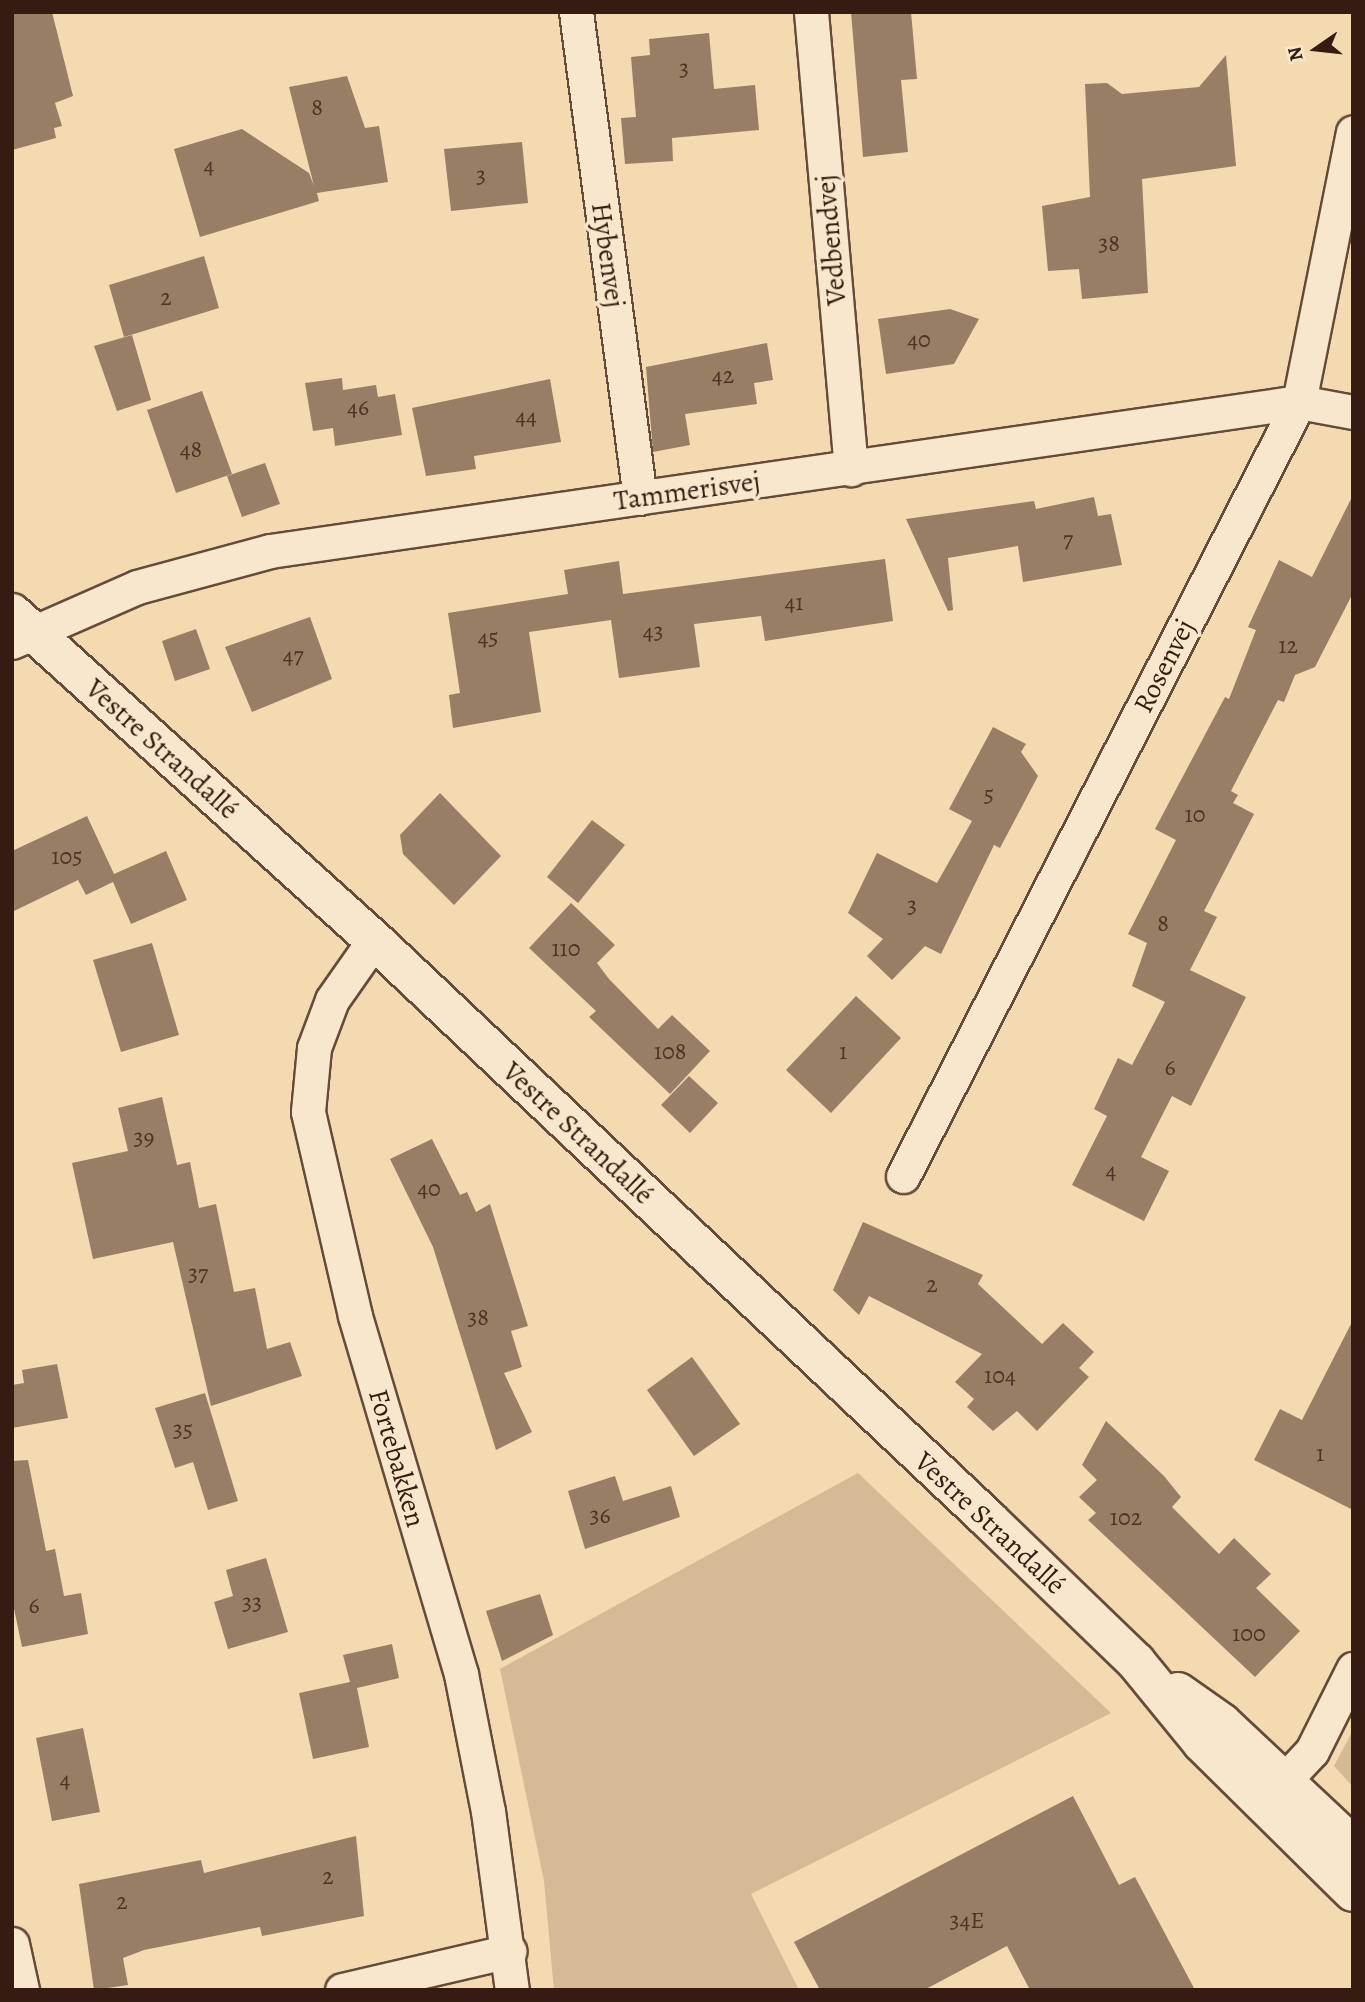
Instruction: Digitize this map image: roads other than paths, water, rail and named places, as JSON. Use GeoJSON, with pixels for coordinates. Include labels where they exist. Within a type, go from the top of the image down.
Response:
{"type":"FeatureCollection","features":[{"type":"Feature","properties":{"kind":"street","name":"Hybenvej"},"geometry":{"type":"LineString","coordinates":[[576,12],[640,498]]}},
{"type":"Feature","properties":{"kind":"street","name":"Vedbendvej"},"geometry":{"type":"LineString","coordinates":[[811,12],[851,468]]}},
{"type":"Feature","properties":{"kind":"street","name":"Rosenvej"},"geometry":{"type":"LineString","coordinates":[[903,1176],[1299,402],[1353,132]]}},
{"type":"Feature","properties":{"kind":"street","name":"Tammerisvej"},"geometry":{"type":"LineString","coordinates":[[19,629],[137,587],[270,551],[1299,402],[1353,412]]}},
{"type":"Feature","properties":{"kind":"street","name":"Vestre Strandallé"},"geometry":{"type":"LineString","coordinates":[[19,629],[374,940],[1274,1792],[1353,1892]]}},
{"type":"Feature","properties":{"kind":"street","name":"Fortebakken"},"geometry":{"type":"LineString","coordinates":[[374,940],[332,1000],[314,1048],[308,1112],[355,1316],[461,1674],[510,1951],[512,1990]]}},
{"type":"Feature","properties":{"kind":"street"},"geometry":{"type":"LineString","coordinates":[[1274,1792],[1312,1751],[1353,1669]]}},
{"type":"Feature","properties":{"kind":"street","name":"Vestre Strandallé"},"geometry":{"type":"LineString","coordinates":[[1274,1792],[1353,1846]]}},
{"type":"Feature","properties":{"kind":"street"},"geometry":{"type":"LineString","coordinates":[[12,1944],[21,1990],[12,1987]]}},
{"type":"Feature","properties":{"kind":"street"},"geometry":{"type":"LineString","coordinates":[[342,1990],[510,1951]]}}]}
